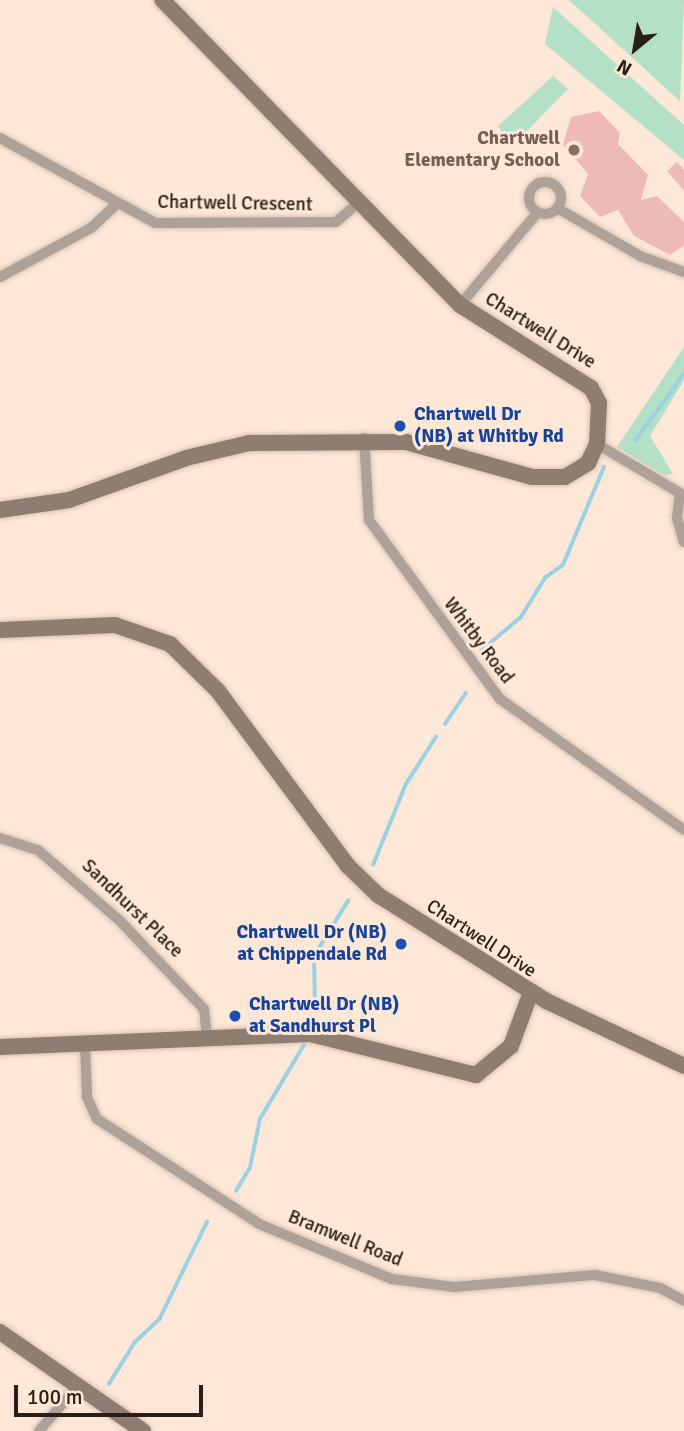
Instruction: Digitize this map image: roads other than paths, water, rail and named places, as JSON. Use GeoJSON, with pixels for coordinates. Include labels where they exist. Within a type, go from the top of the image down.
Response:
{"type":"FeatureCollection","features":[{"type":"Feature","properties":{"kind":"street","name":"Chartwell Drive"},"geometry":{"type":"LineString","coordinates":[[162,0],[358,204],[460,305],[591,388],[599,403],[597,444]]}},
{"type":"Feature","properties":{"kind":"street","name":"Chartwell Crescent"},"geometry":{"type":"LineString","coordinates":[[0,138],[116,205],[155,223],[336,222],[358,204]]}},
{"type":"Feature","properties":{"kind":"street"},"geometry":{"type":"LineString","coordinates":[[538,212],[530,194],[540,183],[558,189],[557,208]]}},
{"type":"Feature","properties":{"kind":"street"},"geometry":{"type":"LineString","coordinates":[[0,277],[91,228],[116,205]]}},
{"type":"Feature","properties":{"kind":"street"},"geometry":{"type":"LineString","coordinates":[[460,305],[538,212],[557,208],[640,256],[684,272]]}},
{"type":"Feature","properties":{"kind":"street"},"geometry":{"type":"LineString","coordinates":[[0,510],[69,500],[186,457],[249,443],[364,438],[439,447],[532,477],[565,477],[588,463],[597,444],[682,494],[677,518],[684,542]]}},
{"type":"Feature","properties":{"kind":"street","name":"Whitby Road"},"geometry":{"type":"LineString","coordinates":[[364,438],[369,520],[500,699],[684,830]]}},
{"type":"Feature","properties":{"kind":"street","name":"Chartwell Drive"},"geometry":{"type":"LineString","coordinates":[[0,630],[116,625],[170,645],[218,691],[348,866],[378,895],[531,992],[512,1046],[476,1075],[310,1034],[207,1036],[0,1047]]}},
{"type":"Feature","properties":{"kind":"street","name":"Sandhurst Place"},"geometry":{"type":"LineString","coordinates":[[0,838],[38,850],[110,912],[204,1009],[207,1036]]}},
{"type":"Feature","properties":{"kind":"street"},"geometry":{"type":"LineString","coordinates":[[531,992],[684,1066]]}},
{"type":"Feature","properties":{"kind":"street","name":"Bramwell Road"},"geometry":{"type":"LineString","coordinates":[[85,1044],[87,1097],[97,1119],[260,1224],[392,1279],[454,1287],[595,1275],[649,1285],[684,1301]]}},
{"type":"Feature","properties":{"kind":"street"},"geometry":{"type":"LineString","coordinates":[[0,1332],[76,1388],[143,1431]]}},
{"type":"Feature","properties":{"kind":"street"},"geometry":{"type":"LineString","coordinates":[[39,1431],[76,1388]]}},
{"type":"Feature","properties":{"kind":"waterway"},"geometry":{"type":"LineString","coordinates":[[635,441],[684,374]]}},
{"type":"Feature","properties":{"kind":"waterway"},"geometry":{"type":"LineString","coordinates":[[481,651],[521,617],[545,578],[563,565],[604,467]]}},
{"type":"Feature","properties":{"kind":"waterway"},"geometry":{"type":"LineString","coordinates":[[445,724],[466,693]]}},
{"type":"Feature","properties":{"kind":"waterway"},"geometry":{"type":"LineString","coordinates":[[373,865],[406,784],[436,737]]}},
{"type":"Feature","properties":{"kind":"waterway"},"geometry":{"type":"LineString","coordinates":[[315,1007],[314,956],[348,901]]}},
{"type":"Feature","properties":{"kind":"waterway"},"geometry":{"type":"LineString","coordinates":[[236,1191],[250,1168],[260,1119],[304,1045]]}},
{"type":"Feature","properties":{"kind":"waterway"},"geometry":{"type":"LineString","coordinates":[[109,1384],[135,1342],[159,1320],[207,1222]]}},
{"type":"Feature","properties":{"kind":"place","name":"Chartwell Elementary School"},"geometry":{"type":"Point","coordinates":[574,150]}},
{"type":"Feature","properties":{"kind":"place","name":"Chartwell Dr (NB) at Whitby Rd"},"geometry":{"type":"Point","coordinates":[400,426]}},
{"type":"Feature","properties":{"kind":"place","name":"Chartwell Dr (NB) at Chippendale Rd"},"geometry":{"type":"Point","coordinates":[401,944]}},
{"type":"Feature","properties":{"kind":"place","name":"Chartwell Dr (NB) at Sandhurst Pl"},"geometry":{"type":"Point","coordinates":[235,1016]}}]}
